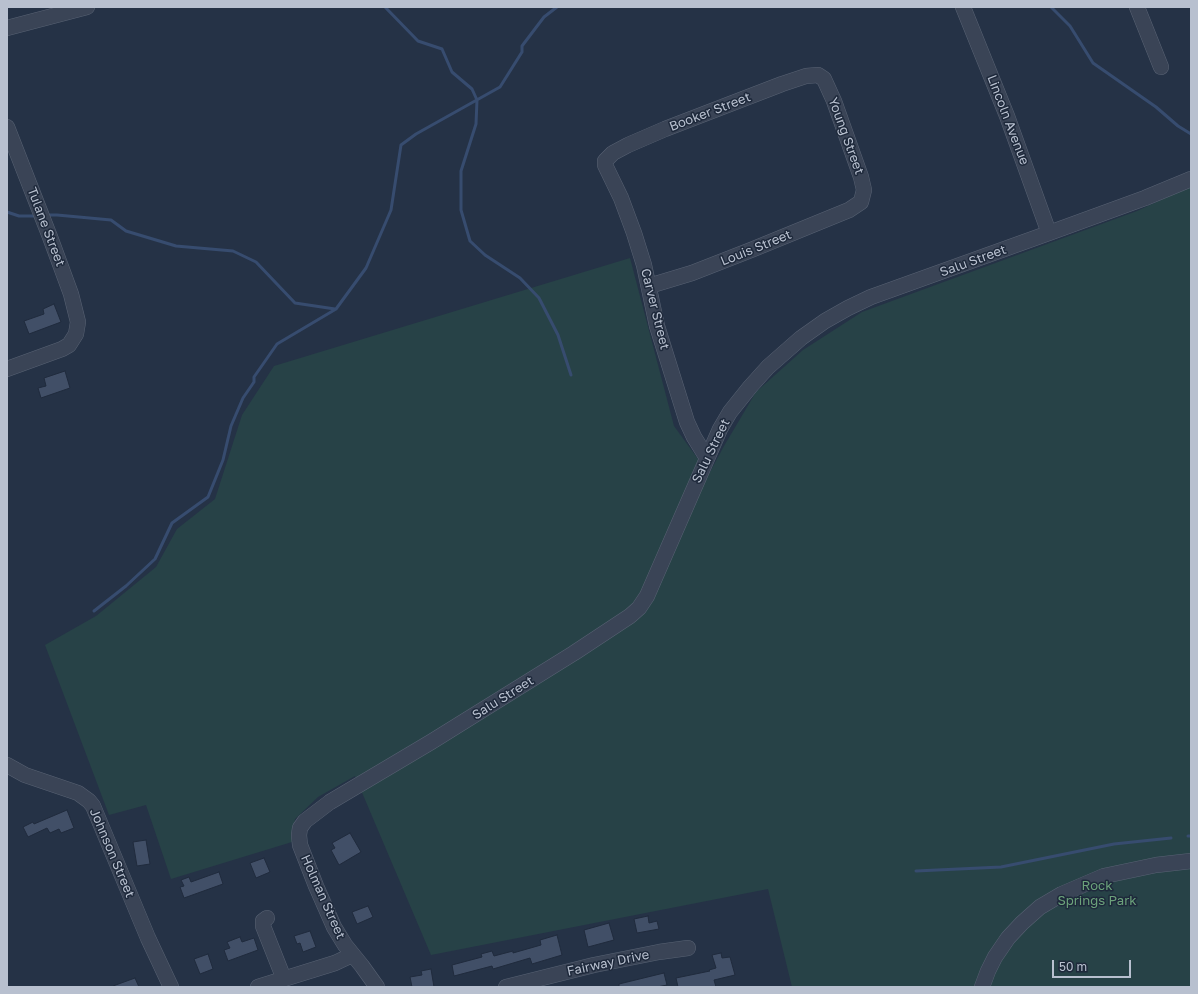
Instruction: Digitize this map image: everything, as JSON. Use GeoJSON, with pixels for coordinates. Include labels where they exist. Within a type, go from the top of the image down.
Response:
{"type":"FeatureCollection","features":[{"type":"Feature","properties":{"kind":"street"},"geometry":{"type":"LineString","coordinates":[[7,28],[87,7]]}},
{"type":"Feature","properties":{"kind":"street","name":"Lincoln Avenue"},"geometry":{"type":"LineString","coordinates":[[963,7],[1007,116],[1049,234]]}},
{"type":"Feature","properties":{"kind":"street"},"geometry":{"type":"LineString","coordinates":[[1137,7],[1161,67]]}},
{"type":"Feature","properties":{"kind":"street","name":"Booker Street"},"geometry":{"type":"LineString","coordinates":[[606,159],[613,153],[628,145],[665,129],[782,84],[806,76],[818,75]]}},
{"type":"Feature","properties":{"kind":"street","name":"Young Street"},"geometry":{"type":"LineString","coordinates":[[818,75],[827,83],[850,142],[864,190],[861,202]]}},
{"type":"Feature","properties":{"kind":"street","name":"Tulane Street"},"geometry":{"type":"LineString","coordinates":[[7,127],[71,294],[77,315],[78,329],[73,340],[62,349],[7,369]]}},
{"type":"Feature","properties":{"kind":"street","name":"Carver Street"},"geometry":{"type":"LineString","coordinates":[[606,159],[605,165],[621,198],[644,265],[656,326],[687,422],[707,458]]}},
{"type":"Feature","properties":{"kind":"street","name":"Salu Street"},"geometry":{"type":"LineString","coordinates":[[305,820],[330,802],[431,742],[574,653],[630,616],[639,608],[647,596],[720,429],[730,412],[768,367],[825,321],[871,297],[1049,234],[1191,179]]}},
{"type":"Feature","properties":{"kind":"street","name":"Louis Street"},"geometry":{"type":"LineString","coordinates":[[648,286],[692,273],[849,210],[861,202]]}},
{"type":"Feature","properties":{"kind":"street","name":"Johnson Street"},"geometry":{"type":"LineString","coordinates":[[7,765],[25,775],[78,793],[93,806],[148,938],[171,987]]}},
{"type":"Feature","properties":{"kind":"street","name":"Holman Street"},"geometry":{"type":"LineString","coordinates":[[305,820],[300,828],[299,835],[304,858],[334,927],[352,955],[377,987]]}},
{"type":"Feature","properties":{"kind":"street"},"geometry":{"type":"LineString","coordinates":[[982,987],[993,962],[1008,938],[1022,922],[1062,894],[1104,876],[1156,865],[1191,861]]}},
{"type":"Feature","properties":{"kind":"street"},"geometry":{"type":"LineString","coordinates":[[267,918],[263,921],[264,926],[284,979]]}},
{"type":"Feature","properties":{"kind":"street","name":"Fairway Drive"},"geometry":{"type":"LineString","coordinates":[[506,987],[594,965],[659,952],[688,948]]}},
{"type":"Feature","properties":{"kind":"street"},"geometry":{"type":"LineString","coordinates":[[258,987],[334,963],[352,955]]}},
{"type":"Feature","properties":{"kind":"green space","name":"Rock Springs Park"},"geometry":{"type":"Polygon","coordinates":[[[1191,186],[1191,987],[792,987],[768,889],[431,955],[355,776],[318,797],[295,819],[292,842],[171,879],[146,805],[109,815],[45,645],[96,616],[156,567],[177,529],[215,499],[242,415],[274,366],[630,258],[674,426],[709,474],[756,392],[803,350],[862,312],[1137,211],[1191,186]]]}},
{"type":"Feature","properties":{"kind":"building"},"geometry":{"type":"Polygon","coordinates":[[[54,304],[61,322],[29,334],[24,321],[44,314],[43,309],[54,304]]]}},
{"type":"Feature","properties":{"kind":"building"},"geometry":{"type":"Polygon","coordinates":[[[65,371],[70,388],[41,398],[38,388],[46,386],[44,378],[65,371]]]}},
{"type":"Feature","properties":{"kind":"building"},"geometry":{"type":"Polygon","coordinates":[[[67,810],[74,828],[61,833],[59,829],[50,833],[47,828],[28,837],[23,827],[67,810]]]}},
{"type":"Feature","properties":{"kind":"building"},"geometry":{"type":"Polygon","coordinates":[[[350,833],[361,852],[339,865],[331,850],[335,848],[332,843],[350,833]]]}},
{"type":"Feature","properties":{"kind":"building"},"geometry":{"type":"Polygon","coordinates":[[[146,840],[150,864],[137,866],[133,842],[146,840]]]}},
{"type":"Feature","properties":{"kind":"building"},"geometry":{"type":"Polygon","coordinates":[[[264,858],[270,872],[256,878],[250,863],[264,858]]]}},
{"type":"Feature","properties":{"kind":"building"},"geometry":{"type":"Polygon","coordinates":[[[219,872],[223,884],[184,898],[180,887],[184,886],[181,880],[189,877],[191,882],[219,872]]]}},
{"type":"Feature","properties":{"kind":"building"},"geometry":{"type":"Polygon","coordinates":[[[368,906],[373,917],[357,924],[352,912],[368,906]]]}},
{"type":"Feature","properties":{"kind":"building"},"geometry":{"type":"Polygon","coordinates":[[[648,916],[649,923],[657,921],[659,929],[637,933],[634,919],[648,916]]]}},
{"type":"Feature","properties":{"kind":"building"},"geometry":{"type":"Polygon","coordinates":[[[609,923],[614,940],[588,947],[584,930],[609,923]]]}},
{"type":"Feature","properties":{"kind":"building"},"geometry":{"type":"Polygon","coordinates":[[[310,931],[316,947],[303,952],[300,943],[297,944],[294,936],[310,931]]]}},
{"type":"Feature","properties":{"kind":"building"},"geometry":{"type":"Polygon","coordinates":[[[557,935],[562,955],[532,964],[530,958],[493,969],[492,966],[454,976],[452,965],[482,957],[481,954],[492,951],[494,956],[513,951],[513,953],[541,945],[540,940],[557,935]]]}},
{"type":"Feature","properties":{"kind":"building"},"geometry":{"type":"Polygon","coordinates":[[[240,937],[242,942],[254,938],[258,950],[228,961],[224,950],[230,948],[227,942],[240,937]]]}},
{"type":"Feature","properties":{"kind":"building"},"geometry":{"type":"Polygon","coordinates":[[[721,953],[722,958],[730,957],[735,975],[714,980],[716,987],[678,987],[676,978],[710,971],[709,970],[716,968],[712,955],[721,953]]]}},
{"type":"Feature","properties":{"kind":"building"},"geometry":{"type":"Polygon","coordinates":[[[208,954],[213,969],[200,974],[194,959],[208,954]]]}},
{"type":"Feature","properties":{"kind":"building"},"geometry":{"type":"Polygon","coordinates":[[[431,969],[434,987],[412,987],[410,977],[422,975],[421,971],[431,969]]]}},
{"type":"Feature","properties":{"kind":"building"},"geometry":{"type":"Polygon","coordinates":[[[664,973],[667,985],[657,987],[619,987],[619,984],[664,973]]]}},
{"type":"Feature","properties":{"kind":"building"},"geometry":{"type":"Polygon","coordinates":[[[135,978],[139,987],[113,987],[113,986],[135,978]]]}},
{"type":"Feature","properties":{"kind":"waterway"},"geometry":{"type":"LineString","coordinates":[[385,7],[418,41],[442,49],[452,72],[472,89],[477,100],[476,124],[461,171],[461,210],[470,241],[485,255],[520,278],[539,298],[558,335],[571,375]]}},
{"type":"Feature","properties":{"kind":"waterway"},"geometry":{"type":"LineString","coordinates":[[94,611],[126,586],[155,559],[172,523],[208,497],[223,460],[231,426],[243,398],[254,382],[254,377],[277,344],[336,309],[366,268],[391,210],[401,145],[416,134],[500,87],[522,52],[522,46],[544,17],[557,7]]}},
{"type":"Feature","properties":{"kind":"waterway"},"geometry":{"type":"LineString","coordinates":[[1051,7],[1070,26],[1093,63],[1156,107],[1178,126],[1191,134]]}},
{"type":"Feature","properties":{"kind":"waterway"},"geometry":{"type":"LineString","coordinates":[[7,212],[19,216],[36,216]]}},
{"type":"Feature","properties":{"kind":"waterway"},"geometry":{"type":"LineString","coordinates":[[46,215],[111,220],[126,231],[176,246],[233,251],[256,262],[295,303],[335,309]]}},
{"type":"Feature","properties":{"kind":"waterway"},"geometry":{"type":"LineString","coordinates":[[916,871],[1001,867],[1114,844],[1171,838]]}}]}
